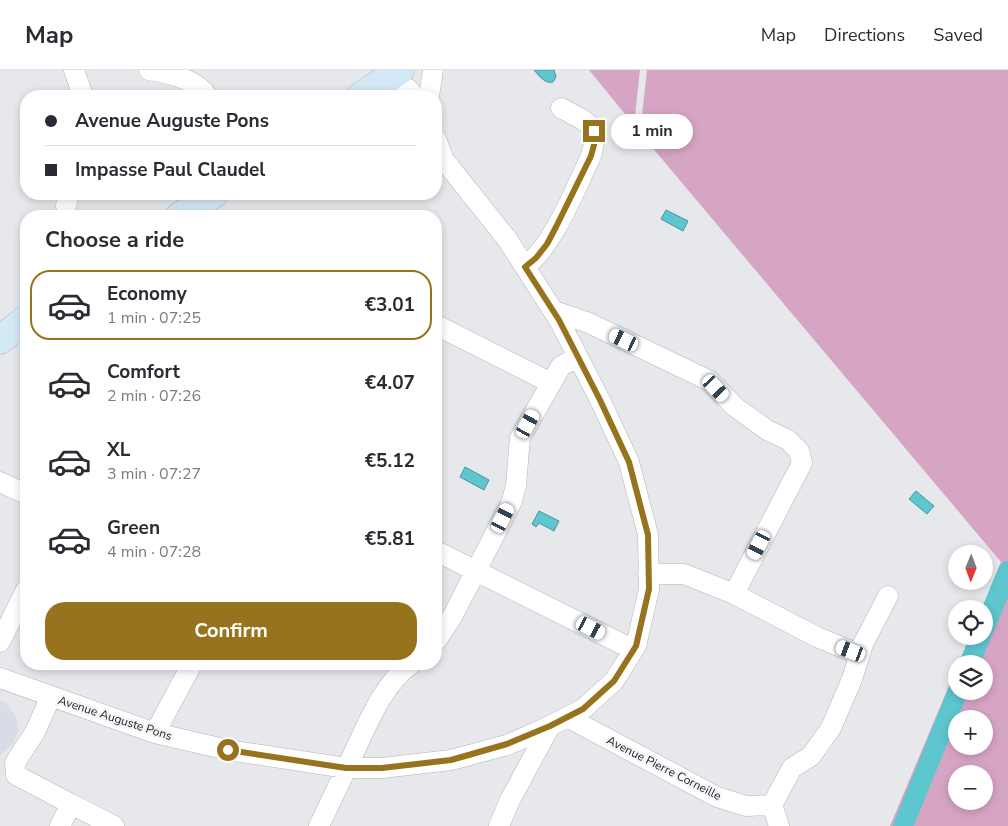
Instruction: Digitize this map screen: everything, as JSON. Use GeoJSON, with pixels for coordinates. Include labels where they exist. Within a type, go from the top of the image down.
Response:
{"type":"FeatureCollection","features":[{"type":"Feature","properties":{"kind":"main road"},"geometry":{"type":"LineString","coordinates":[[371,90],[395,74]]}},
{"type":"Feature","properties":{"kind":"main road"},"geometry":{"type":"LineString","coordinates":[[189,210],[205,200]]}},
{"type":"Feature","properties":{"kind":"main road"},"geometry":{"type":"LineString","coordinates":[[0,324],[20,315]]}},
{"type":"Feature","properties":{"kind":"main road"},"geometry":{"type":"LineString","coordinates":[[0,340],[20,324]]}},
{"type":"Feature","properties":{"kind":"street"},"geometry":{"type":"LineString","coordinates":[[74,70],[81,90]]}},
{"type":"Feature","properties":{"kind":"street"},"geometry":{"type":"LineString","coordinates":[[149,70],[186,80],[202,90]]}},
{"type":"Feature","properties":{"kind":"street"},"geometry":{"type":"LineString","coordinates":[[430,90],[433,70]]}},
{"type":"Feature","properties":{"kind":"street"},"geometry":{"type":"LineString","coordinates":[[395,74],[409,90]]}},
{"type":"Feature","properties":{"kind":"street"},"geometry":{"type":"LineString","coordinates":[[525,267],[536,258],[547,244],[591,156],[595,141],[594,131],[588,123],[561,108]]}},
{"type":"Feature","properties":{"kind":"street","name":"Avenue Auguste Pons"},"geometry":{"type":"LineString","coordinates":[[0,678],[155,733],[228,750],[346,768],[382,768],[451,760],[507,744],[583,709],[614,681],[636,646],[649,589],[648,535],[629,462],[554,312],[507,239],[442,159]]}},
{"type":"Feature","properties":{"kind":"street"},"geometry":{"type":"LineString","coordinates":[[554,312],[590,323],[710,381],[734,407],[767,430],[788,440],[799,452],[802,463],[734,594]]}},
{"type":"Feature","properties":{"kind":"street"},"geometry":{"type":"LineString","coordinates":[[442,327],[551,383]]}},
{"type":"Feature","properties":{"kind":"street"},"geometry":{"type":"LineString","coordinates":[[442,632],[452,617],[512,500],[516,484],[520,438],[561,366],[578,357]]}},
{"type":"Feature","properties":{"kind":"street"},"geometry":{"type":"LineString","coordinates":[[0,482],[20,491]]}},
{"type":"Feature","properties":{"kind":"street"},"geometry":{"type":"LineString","coordinates":[[442,553],[624,645],[632,652]]}},
{"type":"Feature","properties":{"kind":"street"},"geometry":{"type":"LineString","coordinates":[[648,574],[684,574],[734,594],[816,638],[851,651],[859,656]]}},
{"type":"Feature","properties":{"kind":"street"},"geometry":{"type":"LineString","coordinates":[[779,826],[772,805],[792,768],[811,756],[831,728],[852,680],[863,644],[888,596]]}},
{"type":"Feature","properties":{"kind":"street"},"geometry":{"type":"LineString","coordinates":[[0,642],[20,602]]}},
{"type":"Feature","properties":{"kind":"street"},"geometry":{"type":"LineString","coordinates":[[155,733],[189,670]]}},
{"type":"Feature","properties":{"kind":"street"},"geometry":{"type":"LineString","coordinates":[[319,826],[387,688],[404,670]]}},
{"type":"Feature","properties":{"kind":"street"},"geometry":{"type":"LineString","coordinates":[[51,696],[35,732],[8,765],[16,775],[114,826]]}},
{"type":"Feature","properties":{"kind":"street"},"geometry":{"type":"LineString","coordinates":[[499,826],[510,800],[558,722]]}},
{"type":"Feature","properties":{"kind":"street","name":"Avenue Pierre Corneille"},"geometry":{"type":"LineString","coordinates":[[558,722],[717,797],[746,806],[772,805]]}},
{"type":"Feature","properties":{"kind":"street"},"geometry":{"type":"LineString","coordinates":[[60,826],[71,804]]}},
{"type":"Feature","properties":{"kind":"shaded area"},"geometry":{"type":"Polygon","coordinates":[[[589,70],[640,70],[634,125],[589,70]]]}},
{"type":"Feature","properties":{"kind":"shaded area"},"geometry":{"type":"Polygon","coordinates":[[[647,70],[1008,70],[1008,826],[890,826],[948,688],[948,700],[993,700],[993,655],[963,655],[966,645],[993,645],[993,600],[986,600],[990,590],[993,590],[993,582],[1001,562],[993,552],[993,545],[987,545],[640,133],[647,70]]]}},
{"type":"Feature","properties":{"kind":"shaded area"},"geometry":{"type":"Polygon","coordinates":[[[0,700],[16,716],[18,730],[13,744],[0,755],[0,700]]]}},
{"type":"Feature","properties":{"kind":"water"},"geometry":{"type":"Polygon","coordinates":[[[534,70],[554,70],[556,77],[553,82],[547,82],[534,70]]]}},
{"type":"Feature","properties":{"kind":"water"},"geometry":{"type":"Polygon","coordinates":[[[666,210],[688,221],[683,231],[661,219],[666,210]]]}},
{"type":"Feature","properties":{"kind":"water"},"geometry":{"type":"Polygon","coordinates":[[[465,467],[489,480],[484,490],[460,477],[465,467]]]}},
{"type":"Feature","properties":{"kind":"water"},"geometry":{"type":"Polygon","coordinates":[[[916,491],[934,506],[927,514],[909,499],[916,491]]]}},
{"type":"Feature","properties":{"kind":"water"},"geometry":{"type":"Polygon","coordinates":[[[539,511],[559,521],[554,531],[539,523],[536,527],[532,524],[539,511]]]}},
{"type":"Feature","properties":{"kind":"waterway"},"geometry":{"type":"LineString","coordinates":[[993,607],[1008,571]]}},
{"type":"Feature","properties":{"kind":"waterway"},"geometry":{"type":"LineString","coordinates":[[973,655],[977,645]]}},
{"type":"Feature","properties":{"kind":"waterway"},"geometry":{"type":"LineString","coordinates":[[903,826],[954,700]]}},
{"type":"Feature","properties":{"kind":"route"},"geometry":{"type":"LineString","coordinates":[[228,750],[346,768],[382,768],[451,760],[507,744],[550,726],[583,709],[614,681],[636,646],[649,589],[648,535],[629,462],[559,320],[525,267],[536,258],[547,244],[556,227],[591,156],[595,141],[594,131]]}}]}
